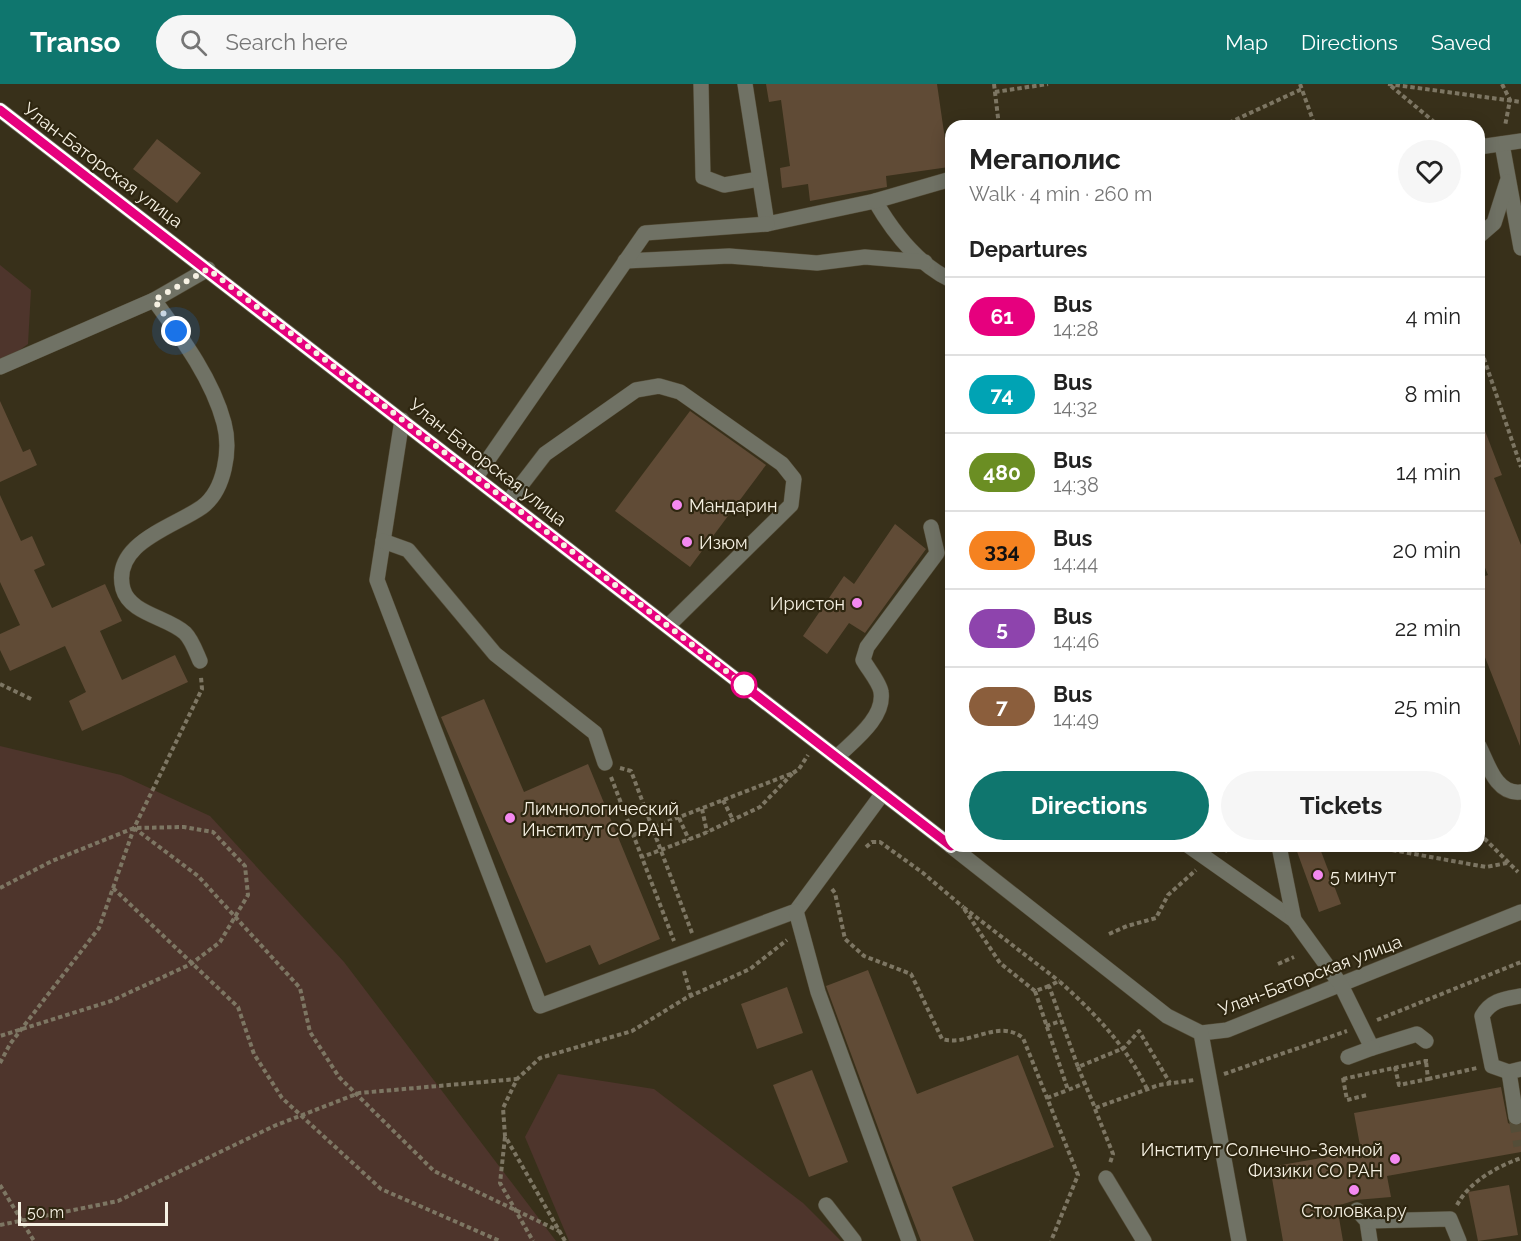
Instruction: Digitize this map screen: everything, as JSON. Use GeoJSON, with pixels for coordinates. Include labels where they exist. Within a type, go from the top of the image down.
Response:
{"type":"FeatureCollection","features":[{"type":"Feature","properties":{"kind":"street"},"geometry":{"type":"LineString","coordinates":[[701,84],[703,177],[724,185],[759,179]]}},
{"type":"Feature","properties":{"kind":"street"},"geometry":{"type":"LineString","coordinates":[[745,84],[767,224]]}},
{"type":"Feature","properties":{"kind":"street","name":"Улан-Баторская улица"},"geometry":{"type":"LineString","coordinates":[[0,110],[945,841]]}},
{"type":"Feature","properties":{"kind":"street"},"geometry":{"type":"LineString","coordinates":[[1485,146],[1521,141]]}},
{"type":"Feature","properties":{"kind":"street"},"geometry":{"type":"LineString","coordinates":[[1502,144],[1521,248]]}},
{"type":"Feature","properties":{"kind":"street"},"geometry":{"type":"LineString","coordinates":[[1485,231],[1494,223],[1509,179]]}},
{"type":"Feature","properties":{"kind":"street"},"geometry":{"type":"LineString","coordinates":[[476,477],[645,233],[767,224],[875,201],[945,181]]}},
{"type":"Feature","properties":{"kind":"street"},"geometry":{"type":"LineString","coordinates":[[875,201],[893,232],[924,262],[945,276]]}},
{"type":"Feature","properties":{"kind":"street"},"geometry":{"type":"LineString","coordinates":[[625,261],[729,256],[817,263],[865,257],[924,262]]}},
{"type":"Feature","properties":{"kind":"street"},"geometry":{"type":"LineString","coordinates":[[0,367],[154,300],[208,269]]}},
{"type":"Feature","properties":{"kind":"street"},"geometry":{"type":"LineString","coordinates":[[154,300],[187,346],[210,389],[224,423],[226,453],[223,475],[203,506],[143,541],[126,561],[122,571],[123,589],[132,603],[186,634],[200,661]]}},
{"type":"Feature","properties":{"kind":"street"},"geometry":{"type":"LineString","coordinates":[[508,502],[545,454],[636,390],[659,386],[680,392],[782,464],[794,479],[791,505],[668,626]]}},
{"type":"Feature","properties":{"kind":"street"},"geometry":{"type":"LineString","coordinates":[[402,420],[377,580],[540,1006],[796,911],[883,793]]}},
{"type":"Feature","properties":{"kind":"street"},"geometry":{"type":"LineString","coordinates":[[837,757],[871,723],[879,707],[882,692],[863,660],[867,647],[937,553],[931,527]]}},
{"type":"Feature","properties":{"kind":"street"},"geometry":{"type":"LineString","coordinates":[[383,542],[408,550],[495,654],[595,733],[605,763]]}},
{"type":"Feature","properties":{"kind":"street"},"geometry":{"type":"LineString","coordinates":[[1485,758],[1498,785],[1515,793],[1521,792]]}},
{"type":"Feature","properties":{"kind":"street","name":"Улан-Баторская улица"},"geometry":{"type":"LineString","coordinates":[[959,852],[1167,1016],[1201,1033],[1227,1030],[1521,912]]}},
{"type":"Feature","properties":{"kind":"street"},"geometry":{"type":"LineString","coordinates":[[1198,852],[1294,920],[1341,985],[1372,1048]]}},
{"type":"Feature","properties":{"kind":"street"},"geometry":{"type":"LineString","coordinates":[[1280,852],[1294,920]]}},
{"type":"Feature","properties":{"kind":"street"},"geometry":{"type":"LineString","coordinates":[[796,911],[818,992],[909,1241]]}},
{"type":"Feature","properties":{"kind":"street"},"geometry":{"type":"LineString","coordinates":[[1516,1117],[1515,1070],[1492,1066],[1482,1016],[1487,1006],[1500,1000],[1521,996]]}},
{"type":"Feature","properties":{"kind":"street"},"geometry":{"type":"LineString","coordinates":[[1201,1033],[1239,1241]]}},
{"type":"Feature","properties":{"kind":"street"},"geometry":{"type":"LineString","coordinates":[[1348,1057],[1417,1034],[1426,1041]]}},
{"type":"Feature","properties":{"kind":"street"},"geometry":{"type":"LineString","coordinates":[[1106,1178],[1144,1241]]}},
{"type":"Feature","properties":{"kind":"street"},"geometry":{"type":"LineString","coordinates":[[826,1205],[854,1241]]}},
{"type":"Feature","properties":{"kind":"street"},"geometry":{"type":"LineString","coordinates":[[1370,1241],[1362,1216],[1450,1219],[1459,1241]]}},
{"type":"Feature","properties":{"kind":"path"},"geometry":{"type":"LineString","coordinates":[[994,84],[998,120]]}},
{"type":"Feature","properties":{"kind":"path"},"geometry":{"type":"LineString","coordinates":[[995,93],[1031,85],[1048,84]]}},
{"type":"Feature","properties":{"kind":"path"},"geometry":{"type":"LineString","coordinates":[[1300,84],[1313,120]]}},
{"type":"Feature","properties":{"kind":"path"},"geometry":{"type":"LineString","coordinates":[[1414,89],[1418,84]]}},
{"type":"Feature","properties":{"kind":"path"},"geometry":{"type":"LineString","coordinates":[[1502,84],[1510,100],[1502,144]]}},
{"type":"Feature","properties":{"kind":"path"},"geometry":{"type":"LineString","coordinates":[[1389,85],[1521,102]]}},
{"type":"Feature","properties":{"kind":"path"},"geometry":{"type":"LineString","coordinates":[[1389,85],[1432,120]]}},
{"type":"Feature","properties":{"kind":"path"},"geometry":{"type":"LineString","coordinates":[[1235,120],[1302,89]]}},
{"type":"Feature","properties":{"kind":"path"},"geometry":{"type":"LineString","coordinates":[[1485,362],[1521,467]]}},
{"type":"Feature","properties":{"kind":"path"},"geometry":{"type":"LineString","coordinates":[[0,1063],[23,1028],[99,928],[134,828],[201,689],[200,661]]}},
{"type":"Feature","properties":{"kind":"path"},"geometry":{"type":"LineString","coordinates":[[0,684],[33,700]]}},
{"type":"Feature","properties":{"kind":"path"},"geometry":{"type":"LineString","coordinates":[[642,857],[689,840],[760,807],[799,769],[810,752]]}},
{"type":"Feature","properties":{"kind":"path"},"geometry":{"type":"LineString","coordinates":[[605,763],[631,771],[698,948]]}},
{"type":"Feature","properties":{"kind":"path"},"geometry":{"type":"LineString","coordinates":[[605,763],[679,954],[691,996]]}},
{"type":"Feature","properties":{"kind":"path"},"geometry":{"type":"LineString","coordinates":[[633,835],[793,773]]}},
{"type":"Feature","properties":{"kind":"path"},"geometry":{"type":"LineString","coordinates":[[723,800],[733,820]]}},
{"type":"Feature","properties":{"kind":"path"},"geometry":{"type":"LineString","coordinates":[[702,809],[707,832]]}},
{"type":"Feature","properties":{"kind":"path"},"geometry":{"type":"LineString","coordinates":[[680,818],[689,840]]}},
{"type":"Feature","properties":{"kind":"path"},"geometry":{"type":"LineString","coordinates":[[0,888],[52,861],[134,828],[184,827],[213,832],[245,866],[248,895],[220,942],[191,964],[111,1001],[0,1036]]}},
{"type":"Feature","properties":{"kind":"path"},"geometry":{"type":"LineString","coordinates":[[134,828],[198,876],[300,988],[310,1032],[339,1077],[434,1171],[559,1231]]}},
{"type":"Feature","properties":{"kind":"path"},"geometry":{"type":"LineString","coordinates":[[1485,839],[1518,872]]}},
{"type":"Feature","properties":{"kind":"path"},"geometry":{"type":"LineString","coordinates":[[860,855],[872,842],[880,842],[923,873],[1059,981],[1124,1048],[1147,1089]]}},
{"type":"Feature","properties":{"kind":"path"},"geometry":{"type":"LineString","coordinates":[[1404,852],[1486,867],[1507,863]]}},
{"type":"Feature","properties":{"kind":"path"},"geometry":{"type":"LineString","coordinates":[[837,879],[829,887],[835,893],[845,939],[864,956],[911,974],[942,1039],[953,1042],[999,1030],[1016,1033],[1023,1038],[1078,1175],[1051,1241]]}},
{"type":"Feature","properties":{"kind":"path"},"geometry":{"type":"LineString","coordinates":[[113,888],[238,1007],[254,1054],[282,1098],[381,1189],[451,1222],[500,1241]]}},
{"type":"Feature","properties":{"kind":"path"},"geometry":{"type":"LineString","coordinates":[[1109,934],[1156,918],[1168,895]]}},
{"type":"Feature","properties":{"kind":"path"},"geometry":{"type":"LineString","coordinates":[[963,907],[1000,963],[1035,991],[1068,1090]]}},
{"type":"Feature","properties":{"kind":"path"},"geometry":{"type":"LineString","coordinates":[[533,1241],[500,1183],[505,1136],[503,1108],[517,1079],[540,1058],[632,1031],[691,996],[750,969],[787,941],[796,911]]}},
{"type":"Feature","properties":{"kind":"path"},"geometry":{"type":"LineString","coordinates":[[1278,964],[1294,957]]}},
{"type":"Feature","properties":{"kind":"path"},"geometry":{"type":"LineString","coordinates":[[1035,991],[1059,981]]}},
{"type":"Feature","properties":{"kind":"path"},"geometry":{"type":"LineString","coordinates":[[1049,986],[1084,1083],[1113,1154],[1106,1178]]}},
{"type":"Feature","properties":{"kind":"path"},"geometry":{"type":"LineString","coordinates":[[1046,1026],[1061,1020]]}},
{"type":"Feature","properties":{"kind":"path"},"geometry":{"type":"LineString","coordinates":[[1078,1067],[1124,1048],[1139,1030],[1170,1083]]}},
{"type":"Feature","properties":{"kind":"path"},"geometry":{"type":"LineString","coordinates":[[1426,1041],[1428,1079]]}},
{"type":"Feature","properties":{"kind":"path"},"geometry":{"type":"LineString","coordinates":[[1348,1057],[1343,1079],[1347,1100],[1367,1095]]}},
{"type":"Feature","properties":{"kind":"path"},"geometry":{"type":"LineString","coordinates":[[1343,1079],[1426,1060]]}},
{"type":"Feature","properties":{"kind":"path"},"geometry":{"type":"LineString","coordinates":[[1395,1067],[1399,1085],[1482,1067]]}},
{"type":"Feature","properties":{"kind":"path"},"geometry":{"type":"LineString","coordinates":[[0,1225],[118,1201],[301,1115],[356,1094],[517,1079]]}},
{"type":"Feature","properties":{"kind":"path"},"geometry":{"type":"LineString","coordinates":[[1095,1108],[1147,1089],[1170,1083],[1197,1080]]}},
{"type":"Feature","properties":{"kind":"path"},"geometry":{"type":"LineString","coordinates":[[1047,1098],[1084,1083]]}},
{"type":"Feature","properties":{"kind":"path"},"geometry":{"type":"LineString","coordinates":[[505,1136],[566,1241]]}},
{"type":"Feature","properties":{"kind":"path"},"geometry":{"type":"LineString","coordinates":[[1450,1219],[1465,1190],[1507,1163],[1521,1158]]}},
{"type":"Feature","properties":{"kind":"path"},"geometry":{"type":"LineString","coordinates":[[0,1185],[34,1241]]}},
{"type":"Feature","properties":{"kind":"shaded area"},"geometry":{"type":"Polygon","coordinates":[[[0,265],[31,290],[28,344],[0,364],[0,265]]]}},
{"type":"Feature","properties":{"kind":"shaded area"},"geometry":{"type":"Polygon","coordinates":[[[0,746],[121,775],[210,816],[344,962],[556,1241],[0,1241],[0,746]]]}},
{"type":"Feature","properties":{"kind":"shaded area"},"geometry":{"type":"Polygon","coordinates":[[[558,1074],[654,1089],[803,1203],[841,1241],[569,1241],[525,1137],[558,1074]]]}},
{"type":"Feature","properties":{"kind":"building"},"geometry":{"type":"Polygon","coordinates":[[[766,84],[937,84],[945,139],[945,168],[886,176],[887,187],[810,201],[808,184],[782,188],[780,168],[790,166],[781,100],[769,102],[766,84]]]}},
{"type":"Feature","properties":{"kind":"building"},"geometry":{"type":"Polygon","coordinates":[[[157,139],[201,173],[177,203],[133,169],[157,139]]]}},
{"type":"Feature","properties":{"kind":"building"},"geometry":{"type":"Polygon","coordinates":[[[0,401],[23,452],[30,449],[37,465],[0,482],[0,401]]]}},
{"type":"Feature","properties":{"kind":"building"},"geometry":{"type":"Polygon","coordinates":[[[690,411],[766,465],[690,567],[615,511],[690,411]]]}},
{"type":"Feature","properties":{"kind":"building"},"geometry":{"type":"Polygon","coordinates":[[[1485,431],[1502,475],[1494,478],[1521,545],[1520,746],[1485,657],[1485,576],[1488,575],[1485,568],[1485,431]]]}},
{"type":"Feature","properties":{"kind":"building"},"geometry":{"type":"Polygon","coordinates":[[[0,495],[21,541],[32,536],[45,565],[34,570],[52,608],[105,584],[122,621],[100,631],[122,680],[175,655],[188,682],[82,731],[69,701],[86,692],[65,646],[10,671],[0,650],[0,634],[20,625],[0,582],[0,495]]]}},
{"type":"Feature","properties":{"kind":"building","name":"Иристон"},"geometry":{"type":"Polygon","coordinates":[[[895,524],[926,549],[865,633],[849,623],[827,654],[803,636],[844,576],[854,584],[895,524]]]}},
{"type":"Feature","properties":{"kind":"building","name":"Лимнологический Институт СО РАН"},"geometry":{"type":"Polygon","coordinates":[[[484,699],[524,792],[588,764],[660,939],[599,965],[590,945],[546,963],[441,717],[484,699]]]}},
{"type":"Feature","properties":{"kind":"building","name":"5 минут"},"geometry":{"type":"Polygon","coordinates":[[[1297,852],[1321,852],[1341,904],[1319,912],[1297,852]]]}},
{"type":"Feature","properties":{"kind":"building"},"geometry":{"type":"Polygon","coordinates":[[[868,970],[917,1094],[1018,1055],[1054,1147],[952,1187],[974,1241],[921,1241],[826,986],[868,970]]]}},
{"type":"Feature","properties":{"kind":"building"},"geometry":{"type":"Polygon","coordinates":[[[787,987],[803,1033],[757,1049],[741,1004],[787,987]]]}},
{"type":"Feature","properties":{"kind":"building"},"geometry":{"type":"Polygon","coordinates":[[[812,1070],[848,1162],[809,1177],[773,1085],[812,1070]]]}},
{"type":"Feature","properties":{"kind":"building","name":"Институт Солнечно-Земной Физики СО РАН"},"geometry":{"type":"Polygon","coordinates":[[[1501,1087],[1508,1123],[1513,1126],[1521,1125],[1521,1152],[1387,1176],[1391,1197],[1356,1200],[1337,1206],[1343,1241],[1283,1241],[1270,1167],[1361,1151],[1354,1113],[1501,1087]]]}},
{"type":"Feature","properties":{"kind":"building"},"geometry":{"type":"Polygon","coordinates":[[[1509,1185],[1518,1235],[1478,1241],[1468,1192],[1509,1185]]]}},
{"type":"Feature","properties":{"kind":"tunnel"},"geometry":{"type":"LineString","coordinates":[[1516,1117],[1521,1146]]}},
{"type":"Feature","properties":{"kind":"bus line","name":"61"},"geometry":{"type":"LineString","coordinates":[[0,110],[945,841]]}},
{"type":"Feature","properties":{"kind":"place","name":"Мандарин"},"geometry":{"type":"Point","coordinates":[677,505]}},
{"type":"Feature","properties":{"kind":"place","name":"Изюм"},"geometry":{"type":"Point","coordinates":[687,542]}},
{"type":"Feature","properties":{"kind":"place","name":"Иристон"},"geometry":{"type":"Point","coordinates":[857,603]}},
{"type":"Feature","properties":{"kind":"place","name":"Лимнологический Институт СО РАН"},"geometry":{"type":"Point","coordinates":[510,818]}},
{"type":"Feature","properties":{"kind":"place","name":"5 минут"},"geometry":{"type":"Point","coordinates":[1318,875]}},
{"type":"Feature","properties":{"kind":"place","name":"Институт Солнечно-Земной Физики СО РАН"},"geometry":{"type":"Point","coordinates":[1395,1159]}},
{"type":"Feature","properties":{"kind":"place","name":"Столовка.ру"},"geometry":{"type":"Point","coordinates":[1354,1190]}},
{"type":"Feature","properties":{"kind":"route"},"geometry":{"type":"LineString","coordinates":[[176,331],[154,300],[208,269],[744,685]]}}]}
